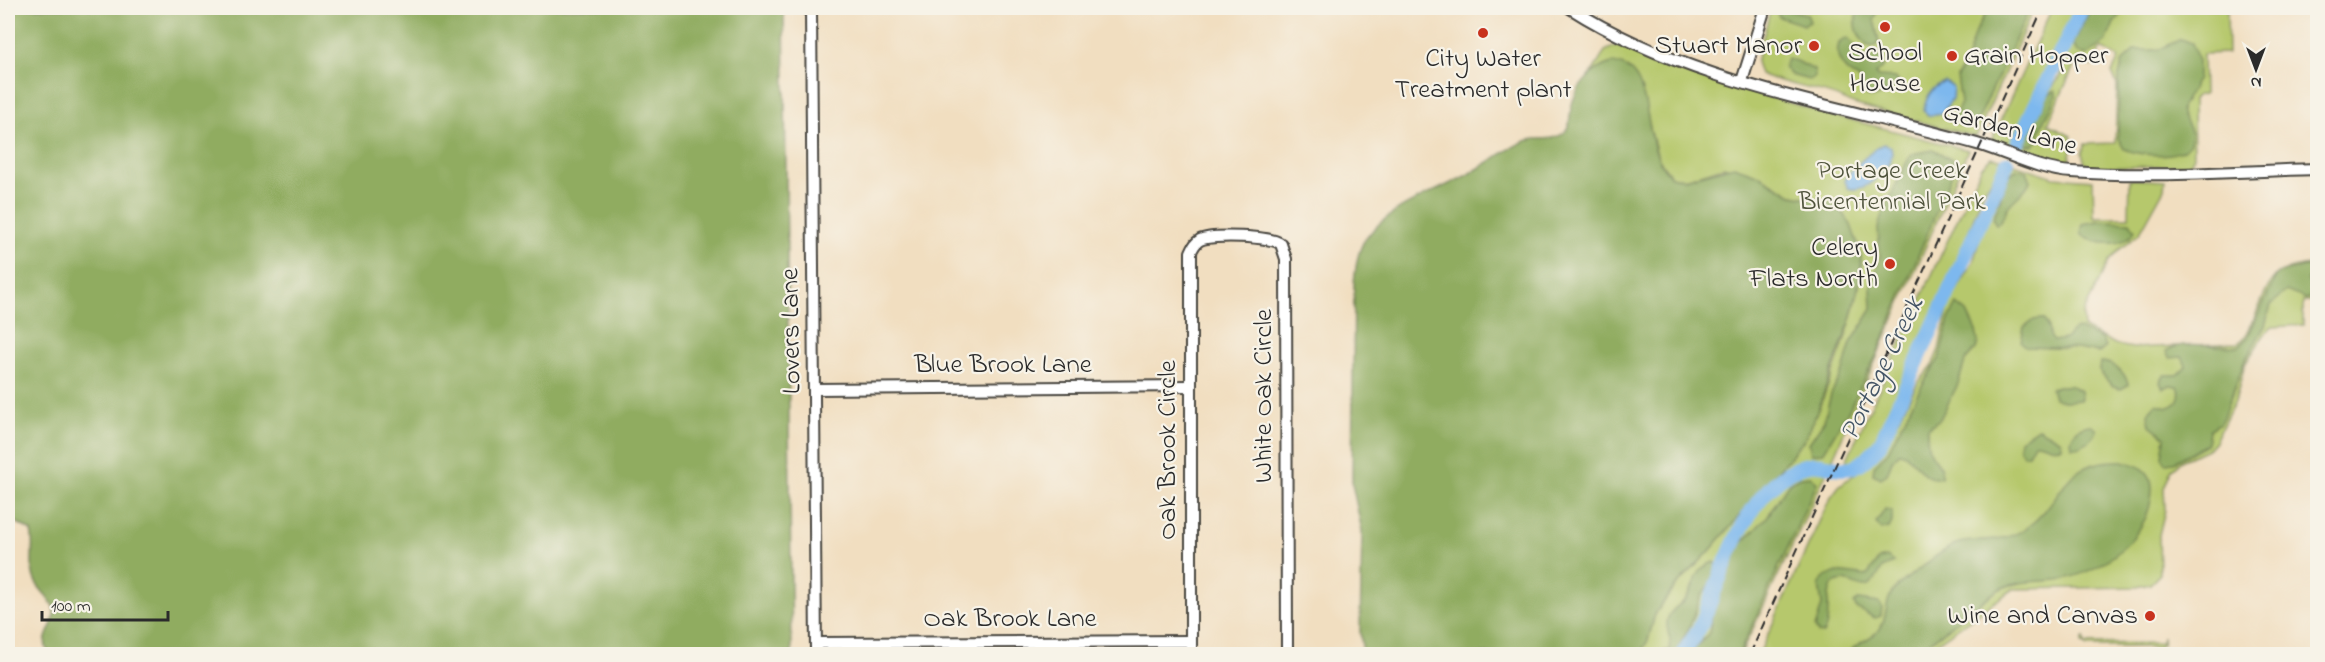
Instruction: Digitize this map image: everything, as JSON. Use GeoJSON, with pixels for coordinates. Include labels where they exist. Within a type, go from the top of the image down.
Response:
{"type":"FeatureCollection","features":[{"type":"Feature","properties":{"kind":"street","name":"Lovers Lane"},"geometry":{"type":"LineString","coordinates":[[811,8],[816,654]]}},
{"type":"Feature","properties":{"kind":"street","name":"Garden Lane"},"geometry":{"type":"LineString","coordinates":[[1570,8],[1608,31],[1645,49],[1834,108],[1980,144],[2013,158],[2058,171],[2162,174],[2318,169]]}},
{"type":"Feature","properties":{"kind":"street"},"geometry":{"type":"LineString","coordinates":[[1742,81],[1765,8]]}},
{"type":"Feature","properties":{"kind":"street","name":"White Oak Circle"},"geometry":{"type":"LineString","coordinates":[[1190,259],[1193,246],[1206,238],[1268,238],[1278,241],[1286,254],[1287,654]]}},
{"type":"Feature","properties":{"kind":"street","name":"Oak Brook Circle"},"geometry":{"type":"LineString","coordinates":[[1190,259],[1191,641]]}},
{"type":"Feature","properties":{"kind":"street","name":"Blue Brook Lane"},"geometry":{"type":"LineString","coordinates":[[815,389],[1191,386]]}},
{"type":"Feature","properties":{"kind":"street"},"geometry":{"type":"LineString","coordinates":[[1191,641],[1191,654]]}},
{"type":"Feature","properties":{"kind":"street","name":"Oak Brook Lane"},"geometry":{"type":"LineString","coordinates":[[816,643],[1191,641]]}},
{"type":"Feature","properties":{"kind":"green space"},"geometry":{"type":"Polygon","coordinates":[[[8,8],[784,8],[792,654],[49,654],[45,642],[53,622],[54,610],[51,601],[34,578],[31,531],[18,523],[8,522],[8,8]]]}},
{"type":"Feature","properties":{"kind":"green space","name":"Portage Creek Bicentennial Park"},"geometry":{"type":"Polygon","coordinates":[[[1771,8],[1839,8],[1855,11],[1856,8],[2034,8],[1976,137],[1853,104],[1831,95],[1760,74],[1756,62],[1771,8]]]}},
{"type":"Feature","properties":{"kind":"green space"},"geometry":{"type":"Polygon","coordinates":[[[1779,8],[1807,14],[1810,22],[1804,25],[1779,17],[1777,12],[1779,8]]]}},
{"type":"Feature","properties":{"kind":"green space"},"geometry":{"type":"Polygon","coordinates":[[[1858,8],[1879,8],[1874,19],[1879,42],[1874,47],[1866,45],[1858,32],[1856,18],[1858,8]]]}},
{"type":"Feature","properties":{"kind":"green space"},"geometry":{"type":"Polygon","coordinates":[[[1989,8],[2030,8],[1980,116],[1971,126],[1958,125],[1953,119],[1961,103],[1957,77],[1966,61],[1975,32],[1989,8]]]}},
{"type":"Feature","properties":{"kind":"green space"},"geometry":{"type":"Polygon","coordinates":[[[2052,8],[2077,8],[2009,149],[1991,141],[2052,8]]]}},
{"type":"Feature","properties":{"kind":"green space"},"geometry":{"type":"Polygon","coordinates":[[[2087,8],[2227,8],[2228,53],[2203,54],[2204,94],[2196,96],[2193,100],[2194,156],[2189,165],[2096,168],[2085,164],[2082,153],[2085,144],[2115,143],[2117,85],[2112,73],[2119,58],[2101,48],[2092,66],[2077,59],[2048,124],[2071,136],[2069,162],[2050,164],[2017,153],[2044,98],[2061,76],[2068,46],[2087,8]]]}},
{"type":"Feature","properties":{"kind":"green space"},"geometry":{"type":"Polygon","coordinates":[[[2091,8],[2127,8],[2114,23],[2106,42],[2087,55],[2077,52],[2073,44],[2091,8]]]}},
{"type":"Feature","properties":{"kind":"green space"},"geometry":{"type":"Polygon","coordinates":[[[1847,38],[1859,55],[1883,57],[1884,66],[1875,74],[1878,77],[1895,78],[1899,82],[1896,88],[1873,98],[1863,95],[1860,80],[1846,70],[1839,61],[1839,43],[1847,38]]]}},
{"type":"Feature","properties":{"kind":"green space"},"geometry":{"type":"Polygon","coordinates":[[[2181,39],[2192,43],[2198,61],[2198,78],[2181,108],[2191,134],[2188,145],[2182,150],[2162,155],[2124,149],[2118,138],[2119,76],[2123,61],[2135,50],[2158,50],[2181,39]]]}},
{"type":"Feature","properties":{"kind":"green space","name":"Portage Creek Bicentennial Park"},"geometry":{"type":"Polygon","coordinates":[[[1617,45],[1694,75],[1824,113],[1968,150],[1825,476],[1741,654],[1640,654],[1648,640],[1655,614],[1673,589],[1708,553],[1804,440],[1842,349],[1857,297],[1861,257],[1852,237],[1828,202],[1792,195],[1757,174],[1723,167],[1685,179],[1671,176],[1658,158],[1642,98],[1612,63],[1591,74],[1605,51],[1617,45]]]}},
{"type":"Feature","properties":{"kind":"green space"},"geometry":{"type":"Polygon","coordinates":[[[1787,59],[1797,61],[1814,70],[1815,77],[1809,80],[1791,75],[1784,67],[1787,59]]]}},
{"type":"Feature","properties":{"kind":"green space"},"geometry":{"type":"Polygon","coordinates":[[[1612,63],[1627,68],[1637,78],[1643,93],[1654,147],[1661,163],[1671,176],[1685,179],[1734,166],[1757,174],[1792,195],[1828,202],[1843,212],[1851,225],[1861,254],[1861,273],[1852,316],[1814,420],[1804,440],[1708,553],[1673,589],[1655,614],[1648,640],[1640,654],[1363,654],[1360,632],[1362,531],[1352,484],[1354,282],[1361,248],[1376,227],[1399,209],[1467,175],[1523,142],[1553,138],[1565,132],[1573,101],[1580,87],[1591,74],[1612,63]]]}},
{"type":"Feature","properties":{"kind":"green space"},"geometry":{"type":"Polygon","coordinates":[[[2055,90],[2055,100],[2042,126],[2039,140],[2033,145],[2026,145],[2025,139],[2047,95],[2055,90]]]}},
{"type":"Feature","properties":{"kind":"green space"},"geometry":{"type":"Polygon","coordinates":[[[1934,150],[1953,160],[1954,170],[1877,354],[1849,410],[1823,453],[1811,454],[1809,443],[1824,421],[1831,394],[1843,371],[1851,343],[1872,309],[1871,285],[1880,258],[1878,228],[1882,214],[1911,154],[1934,150]]]}},
{"type":"Feature","properties":{"kind":"green space"},"geometry":{"type":"Polygon","coordinates":[[[1991,157],[2005,160],[1983,192],[1955,269],[1882,432],[1866,455],[1848,466],[1846,461],[1982,166],[1991,157]]]}},
{"type":"Feature","properties":{"kind":"green space"},"geometry":{"type":"Polygon","coordinates":[[[2011,163],[2054,177],[2093,180],[2094,217],[2129,217],[2130,179],[2165,181],[2164,189],[2139,234],[2109,261],[2083,314],[2084,328],[2117,345],[2133,348],[2238,343],[2247,333],[2267,288],[2273,280],[2288,269],[2301,266],[2317,265],[2317,301],[2303,301],[2303,325],[2273,327],[2266,332],[2245,364],[2235,401],[2215,441],[2208,449],[2181,461],[2171,470],[2164,488],[2165,510],[2159,535],[2160,574],[2150,584],[2137,587],[2013,589],[1921,654],[1759,654],[1830,498],[1839,486],[1881,454],[1917,384],[1932,366],[1939,349],[1949,304],[1973,262],[1989,207],[2011,163]]]}},
{"type":"Feature","properties":{"kind":"green space"},"geometry":{"type":"Polygon","coordinates":[[[2018,169],[2026,171],[2030,181],[1996,225],[1993,217],[2005,183],[2012,172],[2018,169]]]}},
{"type":"Feature","properties":{"kind":"green space"},"geometry":{"type":"Polygon","coordinates":[[[2098,221],[2130,222],[2135,230],[2125,240],[2110,243],[2094,241],[2081,234],[2083,224],[2098,221]]]}},
{"type":"Feature","properties":{"kind":"green space"},"geometry":{"type":"Polygon","coordinates":[[[2312,267],[2315,271],[2307,279],[2313,291],[2312,297],[2306,299],[2286,291],[2271,305],[2265,326],[2245,360],[2224,415],[2220,423],[2209,430],[2207,444],[2174,462],[2165,463],[2162,457],[2165,437],[2150,425],[2148,413],[2156,404],[2169,407],[2177,402],[2180,392],[2178,386],[2170,385],[2163,388],[2160,382],[2165,375],[2177,375],[2186,366],[2182,357],[2169,358],[2166,351],[2192,344],[2239,346],[2247,338],[2277,275],[2312,267]]]}},
{"type":"Feature","properties":{"kind":"green space"},"geometry":{"type":"Polygon","coordinates":[[[1957,304],[1967,312],[1976,331],[1978,342],[1976,349],[1965,361],[1958,384],[1940,419],[1927,428],[1928,446],[1941,467],[1941,477],[1928,476],[1910,458],[1899,453],[1892,461],[1887,474],[1881,478],[1873,474],[1874,466],[1888,451],[1921,387],[1939,359],[1949,319],[1957,304]]]}},
{"type":"Feature","properties":{"kind":"green space"},"geometry":{"type":"Polygon","coordinates":[[[2042,319],[2047,324],[2054,341],[2065,339],[2072,331],[2079,329],[2102,339],[2106,347],[2099,353],[2077,349],[2027,347],[2021,342],[2024,327],[2033,320],[2042,319]]]}},
{"type":"Feature","properties":{"kind":"green space"},"geometry":{"type":"Polygon","coordinates":[[[2100,362],[2118,369],[2128,385],[2121,389],[2113,387],[2099,371],[2100,362]]]}},
{"type":"Feature","properties":{"kind":"green space"},"geometry":{"type":"Polygon","coordinates":[[[2057,386],[2072,386],[2080,391],[2081,400],[2063,401],[2054,398],[2051,389],[2057,386]]]}},
{"type":"Feature","properties":{"kind":"green space"},"geometry":{"type":"Polygon","coordinates":[[[2092,425],[2097,430],[2094,437],[2083,444],[2072,447],[2073,434],[2083,427],[2092,425]]]}},
{"type":"Feature","properties":{"kind":"green space"},"geometry":{"type":"Polygon","coordinates":[[[2038,428],[2061,441],[2062,446],[2055,448],[2034,443],[2028,454],[2023,455],[2019,448],[2020,440],[2038,428]]]}},
{"type":"Feature","properties":{"kind":"green space"},"geometry":{"type":"Polygon","coordinates":[[[2122,461],[2139,466],[2150,476],[2152,488],[2150,505],[2135,535],[2110,559],[2079,575],[2063,579],[2023,582],[2000,589],[1926,645],[1908,654],[1886,656],[1848,654],[1880,629],[1889,598],[1895,589],[1932,559],[1956,544],[2001,538],[2018,533],[2039,517],[2074,474],[2101,462],[2122,461]]]}},
{"type":"Feature","properties":{"kind":"green space"},"geometry":{"type":"Polygon","coordinates":[[[1811,476],[1817,483],[1815,488],[1739,654],[1690,654],[1709,633],[1713,608],[1741,544],[1767,517],[1788,484],[1799,477],[1811,476]]]}},
{"type":"Feature","properties":{"kind":"green space"},"geometry":{"type":"Polygon","coordinates":[[[1885,509],[1892,511],[1892,522],[1889,528],[1881,530],[1876,523],[1885,509]]]}},
{"type":"Feature","properties":{"kind":"green space"},"geometry":{"type":"Polygon","coordinates":[[[1887,557],[1894,563],[1882,568],[1869,585],[1864,587],[1841,581],[1833,584],[1829,596],[1826,629],[1823,634],[1818,633],[1815,628],[1822,605],[1819,586],[1823,578],[1837,572],[1867,576],[1879,559],[1887,557]]]}},
{"type":"Feature","properties":{"kind":"green space"},"geometry":{"type":"Polygon","coordinates":[[[1715,562],[1718,566],[1715,577],[1701,596],[1690,626],[1675,654],[1652,654],[1670,650],[1667,626],[1669,615],[1687,597],[1700,571],[1715,562]]]}},
{"type":"Feature","properties":{"kind":"green space"},"geometry":{"type":"Polygon","coordinates":[[[1858,600],[1879,603],[1882,607],[1881,616],[1875,618],[1856,608],[1854,603],[1858,600]]]}},
{"type":"Feature","properties":{"kind":"green space"},"geometry":{"type":"Polygon","coordinates":[[[2084,637],[2085,644],[2161,643],[2162,637],[2163,643],[2159,647],[2087,647],[2082,643],[2084,637]]]}},
{"type":"Feature","properties":{"kind":"water"},"geometry":{"type":"Polygon","coordinates":[[[1945,82],[1953,87],[1952,99],[1941,114],[1929,116],[1924,111],[1928,97],[1933,89],[1945,82]]]}},
{"type":"Feature","properties":{"kind":"water"},"geometry":{"type":"Polygon","coordinates":[[[1884,144],[1891,147],[1892,154],[1886,167],[1869,184],[1855,189],[1848,188],[1845,181],[1851,172],[1869,154],[1884,144]]]}},
{"type":"Feature","properties":{"kind":"waterway","name":"Portage Creek"},"geometry":{"type":"LineString","coordinates":[[2018,142],[2082,8]]}},
{"type":"Feature","properties":{"kind":"waterway","name":"Portage Creek"},"geometry":{"type":"LineString","coordinates":[[1683,654],[1700,627],[1736,539],[1761,498],[1777,481],[1795,469],[1819,464],[1838,468],[1856,466],[1880,444],[2007,163]]}},
{"type":"Feature","properties":{"kind":"railway"},"geometry":{"type":"LineString","coordinates":[[1750,654],[2043,8]]}},
{"type":"Feature","properties":{"kind":"place","name":"School House"},"geometry":{"type":"Point","coordinates":[1885,27]}},
{"type":"Feature","properties":{"kind":"place","name":"City Water Treatment plant"},"geometry":{"type":"Point","coordinates":[1483,33]}},
{"type":"Feature","properties":{"kind":"place","name":"Stuart Manor"},"geometry":{"type":"Point","coordinates":[1814,46]}},
{"type":"Feature","properties":{"kind":"place","name":"Grain Hopper"},"geometry":{"type":"Point","coordinates":[1952,56]}},
{"type":"Feature","properties":{"kind":"place","name":"Celery Flats North"},"geometry":{"type":"Point","coordinates":[1890,264]}},
{"type":"Feature","properties":{"kind":"place","name":"Wine and Canvas"},"geometry":{"type":"Point","coordinates":[2150,616]}}]}
